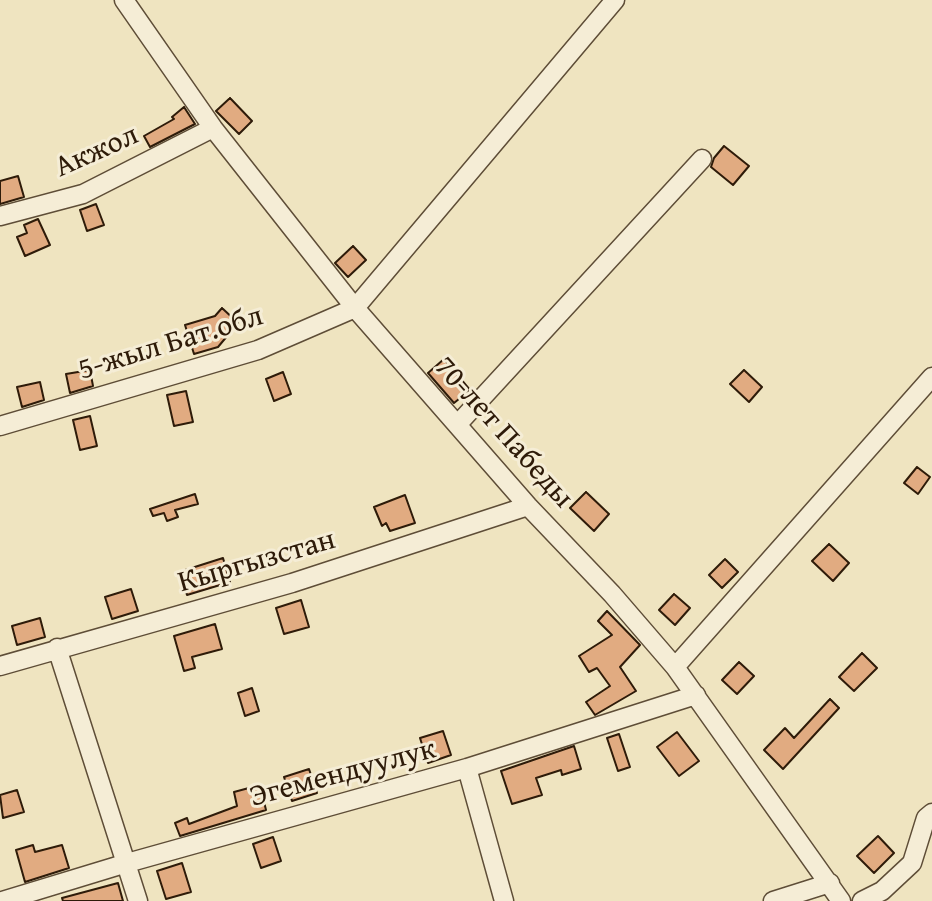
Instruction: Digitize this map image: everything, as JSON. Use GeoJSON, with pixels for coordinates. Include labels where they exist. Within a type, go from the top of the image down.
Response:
{"type":"FeatureCollection","features":[{"type":"Feature","properties":{"kind":"street","name":"70-лет Пабеды"},"geometry":{"type":"LineString","coordinates":[[124,0],[213,128],[355,308],[528,506],[612,594],[675,667],[841,901]]}},
{"type":"Feature","properties":{"kind":"street"},"geometry":{"type":"LineString","coordinates":[[355,308],[615,0]]}},
{"type":"Feature","properties":{"kind":"street","name":"Акжол"},"geometry":{"type":"LineString","coordinates":[[0,216],[83,194],[213,128]]}},
{"type":"Feature","properties":{"kind":"street"},"geometry":{"type":"LineString","coordinates":[[457,425],[702,159]]}},
{"type":"Feature","properties":{"kind":"street","name":"5-жыл Бат.обл"},"geometry":{"type":"LineString","coordinates":[[0,426],[258,350],[355,308]]}},
{"type":"Feature","properties":{"kind":"street"},"geometry":{"type":"LineString","coordinates":[[675,667],[932,377]]}},
{"type":"Feature","properties":{"kind":"street","name":"Кыргызстан"},"geometry":{"type":"LineString","coordinates":[[0,666],[292,583],[528,506]]}},
{"type":"Feature","properties":{"kind":"street"},"geometry":{"type":"LineString","coordinates":[[57,648],[138,901]]}},
{"type":"Feature","properties":{"kind":"street","name":"Эгемендуулук"},"geometry":{"type":"LineString","coordinates":[[2,901],[467,768],[696,695]]}},
{"type":"Feature","properties":{"kind":"street"},"geometry":{"type":"LineString","coordinates":[[467,768],[504,901]]}},
{"type":"Feature","properties":{"kind":"street"},"geometry":{"type":"LineString","coordinates":[[862,901],[882,891],[912,863],[926,818],[932,813]]}},
{"type":"Feature","properties":{"kind":"street"},"geometry":{"type":"LineString","coordinates":[[773,901],[830,883]]}},
{"type":"Feature","properties":{"kind":"building"},"geometry":{"type":"Polygon","coordinates":[[[230,98],[252,121],[239,134],[216,111],[230,98]]]}},
{"type":"Feature","properties":{"kind":"building"},"geometry":{"type":"Polygon","coordinates":[[[184,107],[195,124],[150,147],[144,136],[174,119],[172,117],[184,107]]]}},
{"type":"Feature","properties":{"kind":"building"},"geometry":{"type":"Polygon","coordinates":[[[724,146],[749,166],[733,185],[711,167],[724,146]]]}},
{"type":"Feature","properties":{"kind":"building"},"geometry":{"type":"Polygon","coordinates":[[[18,176],[24,197],[0,204],[0,181],[18,176]]]}},
{"type":"Feature","properties":{"kind":"building"},"geometry":{"type":"Polygon","coordinates":[[[96,204],[104,225],[87,231],[80,210],[96,204]]]}},
{"type":"Feature","properties":{"kind":"building"},"geometry":{"type":"Polygon","coordinates":[[[38,219],[50,245],[25,256],[17,237],[27,233],[24,225],[38,219]]]}},
{"type":"Feature","properties":{"kind":"building"},"geometry":{"type":"Polygon","coordinates":[[[353,246],[366,260],[348,277],[335,263],[353,246]]]}},
{"type":"Feature","properties":{"kind":"building"},"geometry":{"type":"Polygon","coordinates":[[[222,308],[238,323],[218,347],[194,354],[185,325],[215,316],[222,308]]]}},
{"type":"Feature","properties":{"kind":"building"},"geometry":{"type":"Polygon","coordinates":[[[444,359],[470,390],[454,403],[428,373],[444,359]]]}},
{"type":"Feature","properties":{"kind":"building"},"geometry":{"type":"Polygon","coordinates":[[[90,370],[93,386],[70,393],[66,374],[90,370]]]}},
{"type":"Feature","properties":{"kind":"building"},"geometry":{"type":"Polygon","coordinates":[[[744,370],[762,387],[749,402],[730,384],[744,370]]]}},
{"type":"Feature","properties":{"kind":"building"},"geometry":{"type":"Polygon","coordinates":[[[283,372],[291,394],[274,401],[266,379],[283,372]]]}},
{"type":"Feature","properties":{"kind":"building"},"geometry":{"type":"Polygon","coordinates":[[[40,382],[44,400],[22,407],[17,387],[40,382]]]}},
{"type":"Feature","properties":{"kind":"building"},"geometry":{"type":"Polygon","coordinates":[[[186,391],[193,422],[174,426],[167,395],[186,391]]]}},
{"type":"Feature","properties":{"kind":"building"},"geometry":{"type":"Polygon","coordinates":[[[90,416],[97,446],[80,450],[73,420],[90,416]]]}},
{"type":"Feature","properties":{"kind":"building"},"geometry":{"type":"Polygon","coordinates":[[[917,467],[930,477],[918,494],[904,483],[917,467]]]}},
{"type":"Feature","properties":{"kind":"building"},"geometry":{"type":"Polygon","coordinates":[[[586,492],[609,514],[594,531],[570,508],[586,492]]]}},
{"type":"Feature","properties":{"kind":"building"},"geometry":{"type":"Polygon","coordinates":[[[195,494],[198,504],[175,510],[178,517],[167,521],[164,513],[153,516],[150,509],[195,494]]]}},
{"type":"Feature","properties":{"kind":"building"},"geometry":{"type":"Polygon","coordinates":[[[405,495],[415,523],[390,531],[386,523],[382,526],[374,507],[405,495]]]}},
{"type":"Feature","properties":{"kind":"building"},"geometry":{"type":"Polygon","coordinates":[[[829,544],[849,563],[833,581],[812,561],[829,544]]]}},
{"type":"Feature","properties":{"kind":"building"},"geometry":{"type":"Polygon","coordinates":[[[223,558],[230,582],[187,595],[179,572],[223,558]]]}},
{"type":"Feature","properties":{"kind":"building"},"geometry":{"type":"Polygon","coordinates":[[[725,559],[738,572],[722,588],[709,575],[725,559]]]}},
{"type":"Feature","properties":{"kind":"building"},"geometry":{"type":"Polygon","coordinates":[[[131,589],[138,611],[112,619],[105,597],[131,589]]]}},
{"type":"Feature","properties":{"kind":"building"},"geometry":{"type":"Polygon","coordinates":[[[674,594],[690,608],[675,625],[659,610],[674,594]]]}},
{"type":"Feature","properties":{"kind":"building"},"geometry":{"type":"Polygon","coordinates":[[[301,600],[309,627],[284,634],[276,608],[301,600]]]}},
{"type":"Feature","properties":{"kind":"building"},"geometry":{"type":"Polygon","coordinates":[[[607,611],[640,645],[620,667],[636,691],[595,715],[586,702],[610,686],[597,668],[589,672],[579,656],[612,635],[598,621],[607,611]]]}},
{"type":"Feature","properties":{"kind":"building"},"geometry":{"type":"Polygon","coordinates":[[[40,618],[45,637],[17,645],[12,626],[40,618]]]}},
{"type":"Feature","properties":{"kind":"building"},"geometry":{"type":"Polygon","coordinates":[[[215,624],[222,649],[192,657],[195,668],[184,671],[174,636],[215,624]]]}},
{"type":"Feature","properties":{"kind":"building"},"geometry":{"type":"Polygon","coordinates":[[[862,653],[877,668],[854,691],[839,677],[862,653]]]}},
{"type":"Feature","properties":{"kind":"building"},"geometry":{"type":"Polygon","coordinates":[[[739,662],[754,676],[737,694],[722,680],[739,662]]]}},
{"type":"Feature","properties":{"kind":"building"},"geometry":{"type":"Polygon","coordinates":[[[252,688],[259,711],[245,716],[238,693],[252,688]]]}},
{"type":"Feature","properties":{"kind":"building"},"geometry":{"type":"Polygon","coordinates":[[[830,699],[839,708],[783,769],[764,750],[785,728],[794,738],[830,699]]]}},
{"type":"Feature","properties":{"kind":"building"},"geometry":{"type":"Polygon","coordinates":[[[443,731],[451,755],[428,763],[420,738],[443,731]]]}},
{"type":"Feature","properties":{"kind":"building"},"geometry":{"type":"Polygon","coordinates":[[[677,732],[699,761],[679,776],[657,747],[677,732]]]}},
{"type":"Feature","properties":{"kind":"building"},"geometry":{"type":"Polygon","coordinates":[[[619,734],[630,767],[618,771],[607,738],[619,734]]]}},
{"type":"Feature","properties":{"kind":"building"},"geometry":{"type":"Polygon","coordinates":[[[574,746],[581,769],[562,775],[561,770],[536,778],[542,795],[512,804],[501,771],[574,746]]]}},
{"type":"Feature","properties":{"kind":"building"},"geometry":{"type":"Polygon","coordinates":[[[309,769],[317,793],[292,801],[284,777],[309,769]]]}},
{"type":"Feature","properties":{"kind":"building"},"geometry":{"type":"Polygon","coordinates":[[[260,785],[266,810],[180,836],[175,823],[187,818],[189,824],[237,806],[234,792],[260,785]]]}},
{"type":"Feature","properties":{"kind":"building"},"geometry":{"type":"Polygon","coordinates":[[[17,790],[24,812],[3,818],[0,795],[17,790]]]}},
{"type":"Feature","properties":{"kind":"building"},"geometry":{"type":"Polygon","coordinates":[[[878,836],[894,853],[874,873],[857,856],[878,836]]]}},
{"type":"Feature","properties":{"kind":"building"},"geometry":{"type":"Polygon","coordinates":[[[273,837],[281,861],[261,868],[253,844],[273,837]]]}},
{"type":"Feature","properties":{"kind":"building"},"geometry":{"type":"Polygon","coordinates":[[[33,845],[35,852],[62,845],[69,868],[25,882],[16,850],[33,845]]]}},
{"type":"Feature","properties":{"kind":"building"},"geometry":{"type":"Polygon","coordinates":[[[182,863],[191,892],[166,899],[157,871],[182,863]]]}},
{"type":"Feature","properties":{"kind":"building"},"geometry":{"type":"Polygon","coordinates":[[[118,883],[123,901],[63,901],[62,898],[118,883]]]}}]}
